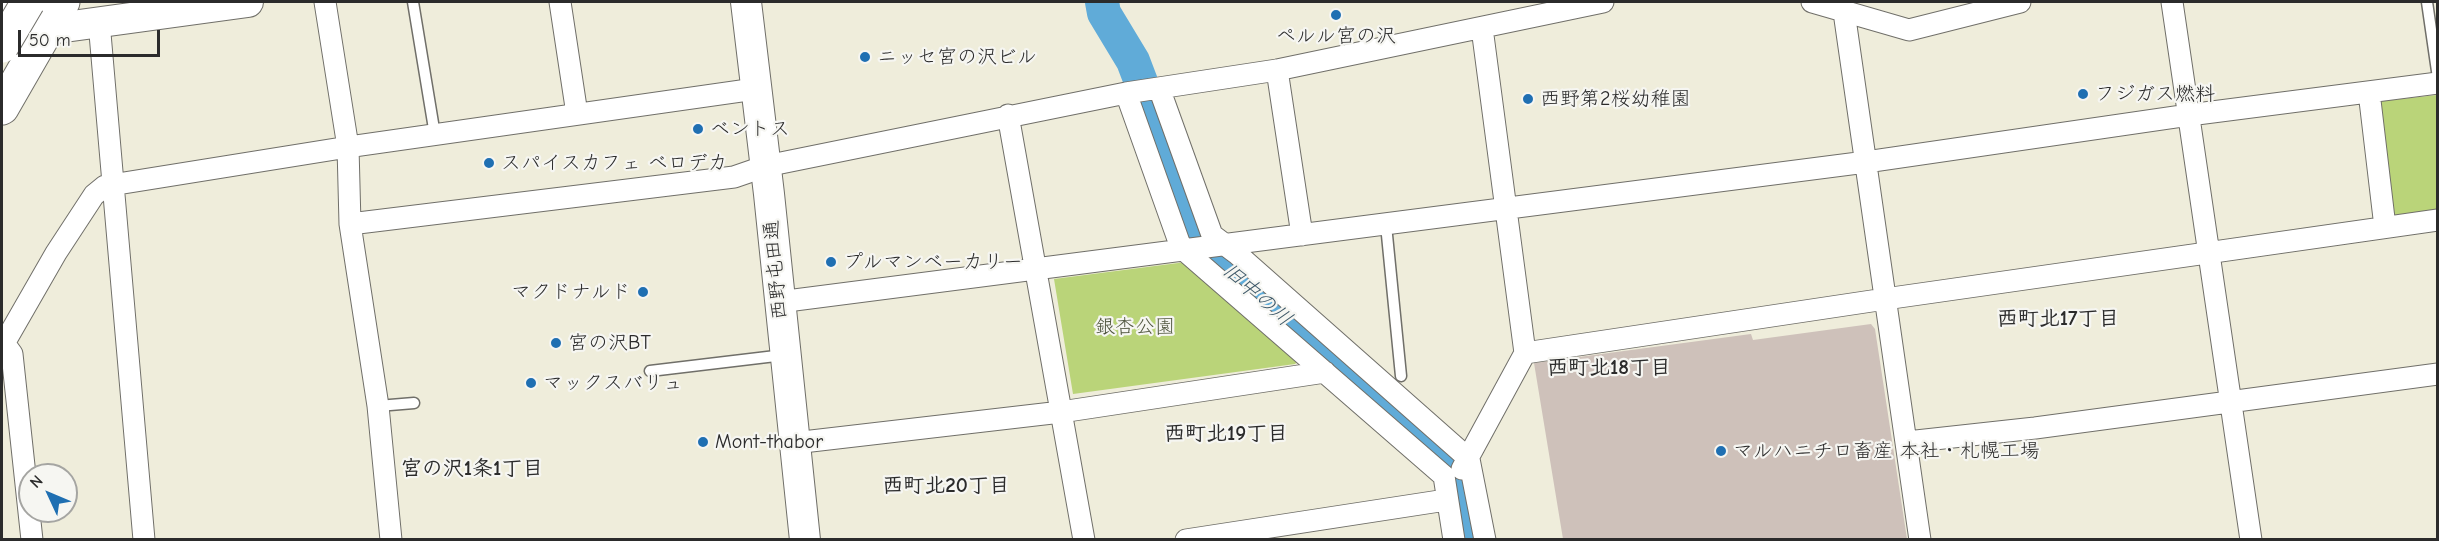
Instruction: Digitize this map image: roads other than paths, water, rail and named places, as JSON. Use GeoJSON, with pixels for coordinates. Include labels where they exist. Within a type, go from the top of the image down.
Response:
{"type":"FeatureCollection","features":[{"type":"Feature","properties":{"kind":"highway"},"geometry":{"type":"LineString","coordinates":[[2,46],[25,2]]}},
{"type":"Feature","properties":{"kind":"highway"},"geometry":{"type":"LineString","coordinates":[[2,108],[63,2]]}},
{"type":"Feature","properties":{"kind":"street"},"geometry":{"type":"LineString","coordinates":[[2,5],[25,2]]}},
{"type":"Feature","properties":{"kind":"street"},"geometry":{"type":"LineString","coordinates":[[2,37],[248,2]]}},
{"type":"Feature","properties":{"kind":"street"},"geometry":{"type":"LineString","coordinates":[[325,2],[348,147],[350,224],[378,406],[391,540]]}},
{"type":"Feature","properties":{"kind":"street"},"geometry":{"type":"LineString","coordinates":[[560,2],[577,114]]}},
{"type":"Feature","properties":{"kind":"street","name":"西野屯田通"},"geometry":{"type":"LineString","coordinates":[[746,2],[766,166],[805,540]]}},
{"type":"Feature","properties":{"kind":"street"},"geometry":{"type":"LineString","coordinates":[[350,224],[734,177],[766,166],[1008,115],[1143,90],[1277,70],[1603,2]]}},
{"type":"Feature","properties":{"kind":"street"},"geometry":{"type":"LineString","coordinates":[[1812,2],[1909,30],[2020,2]]}},
{"type":"Feature","properties":{"kind":"street"},"geometry":{"type":"LineString","coordinates":[[2172,2],[2251,540]]}},
{"type":"Feature","properties":{"kind":"street"},"geometry":{"type":"LineString","coordinates":[[1844,12],[1908,442],[1920,540]]}},
{"type":"Feature","properties":{"kind":"street"},"geometry":{"type":"LineString","coordinates":[[99,22],[144,540]]}},
{"type":"Feature","properties":{"kind":"street"},"geometry":{"type":"LineString","coordinates":[[1454,540],[1456,479],[1525,353],[1482,28]]}},
{"type":"Feature","properties":{"kind":"street"},"geometry":{"type":"LineString","coordinates":[[1277,70],[1302,235]]}},
{"type":"Feature","properties":{"kind":"street"},"geometry":{"type":"LineString","coordinates":[[779,302],[1866,162],[2188,115],[2438,83]]}},
{"type":"Feature","properties":{"kind":"street"},"geometry":{"type":"LineString","coordinates":[[32,540],[12,354],[2,345],[56,253],[94,195],[105,186],[348,147],[755,90]]}},
{"type":"Feature","properties":{"kind":"street"},"geometry":{"type":"LineString","coordinates":[[1143,90],[1212,235],[1456,479],[1485,540]]}},
{"type":"Feature","properties":{"kind":"street"},"geometry":{"type":"LineString","coordinates":[[1143,90],[1179,242],[1444,476],[1456,479]]}},
{"type":"Feature","properties":{"kind":"street"},"geometry":{"type":"LineString","coordinates":[[2369,92],[2385,227]]}},
{"type":"Feature","properties":{"kind":"street"},"geometry":{"type":"LineString","coordinates":[[1008,115],[1084,540]]}},
{"type":"Feature","properties":{"kind":"street"},"geometry":{"type":"LineString","coordinates":[[1525,353],[2438,220]]}},
{"type":"Feature","properties":{"kind":"street"},"geometry":{"type":"LineString","coordinates":[[794,442],[1061,412],[1325,372]]}},
{"type":"Feature","properties":{"kind":"street"},"geometry":{"type":"LineString","coordinates":[[1908,442],[2035,428],[2438,374]]}},
{"type":"Feature","properties":{"kind":"street"},"geometry":{"type":"LineString","coordinates":[[1186,540],[1456,479]]}},
{"type":"Feature","properties":{"kind":"lane"},"geometry":{"type":"LineString","coordinates":[[412,2],[435,135]]}},
{"type":"Feature","properties":{"kind":"lane"},"geometry":{"type":"LineString","coordinates":[[2427,2],[2438,78]]}},
{"type":"Feature","properties":{"kind":"lane"},"geometry":{"type":"LineString","coordinates":[[1384,224],[1401,376]]}},
{"type":"Feature","properties":{"kind":"lane"},"geometry":{"type":"LineString","coordinates":[[650,371],[784,355]]}},
{"type":"Feature","properties":{"kind":"lane"},"geometry":{"type":"LineString","coordinates":[[378,406],[414,403]]}},
{"type":"Feature","properties":{"kind":"waterway","name":"旧中の川"},"geometry":{"type":"LineString","coordinates":[[1102,2],[1104,13],[1133,61],[1174,169],[1191,227],[1215,259],[1447,458],[1466,487],[1474,540]]}},
{"type":"Feature","properties":{"kind":"place","name":"ペルル宮の沢"},"geometry":{"type":"Point","coordinates":[1336,15]}},
{"type":"Feature","properties":{"kind":"place","name":"ニッセ宮の沢ビル"},"geometry":{"type":"Point","coordinates":[865,57]}},
{"type":"Feature","properties":{"kind":"place","name":"フジガス燃料"},"geometry":{"type":"Point","coordinates":[2083,94]}},
{"type":"Feature","properties":{"kind":"place","name":"西野第2桜幼稚園"},"geometry":{"type":"Point","coordinates":[1528,99]}},
{"type":"Feature","properties":{"kind":"place","name":"ベントス"},"geometry":{"type":"Point","coordinates":[698,129]}},
{"type":"Feature","properties":{"kind":"place","name":"スパイスカフェ ベロデカ"},"geometry":{"type":"Point","coordinates":[489,163]}},
{"type":"Feature","properties":{"kind":"place","name":"プルマンベーカリー"},"geometry":{"type":"Point","coordinates":[831,262]}},
{"type":"Feature","properties":{"kind":"place","name":"マクドナルド"},"geometry":{"type":"Point","coordinates":[643,292]}},
{"type":"Feature","properties":{"kind":"place","name":"宮の沢BT"},"geometry":{"type":"Point","coordinates":[556,343]}},
{"type":"Feature","properties":{"kind":"place","name":"マックスバリュ"},"geometry":{"type":"Point","coordinates":[531,383]}},
{"type":"Feature","properties":{"kind":"place","name":"Mont-thabor"},"geometry":{"type":"Point","coordinates":[703,442]}},
{"type":"Feature","properties":{"kind":"place","name":"マルハニチロ畜産 本社・札幌工場"},"geometry":{"type":"Point","coordinates":[1721,451]}},
{"type":"Feature","properties":{"kind":"district","name":"西町北17丁目"},"geometry":{"type":"Point","coordinates":[2058,319]}},
{"type":"Feature","properties":{"kind":"district","name":"西町北18丁目"},"geometry":{"type":"Point","coordinates":[1609,368]}},
{"type":"Feature","properties":{"kind":"district","name":"西町北19丁目"},"geometry":{"type":"Point","coordinates":[1226,434]}},
{"type":"Feature","properties":{"kind":"district","name":"宮の沢1条1丁目"},"geometry":{"type":"Point","coordinates":[472,469]}},
{"type":"Feature","properties":{"kind":"district","name":"西町北20丁目"},"geometry":{"type":"Point","coordinates":[946,486]}},
{"type":"Feature","properties":{"kind":"park label","name":"銀杏公園"},"geometry":{"type":"Point","coordinates":[1135,327]}}]}
